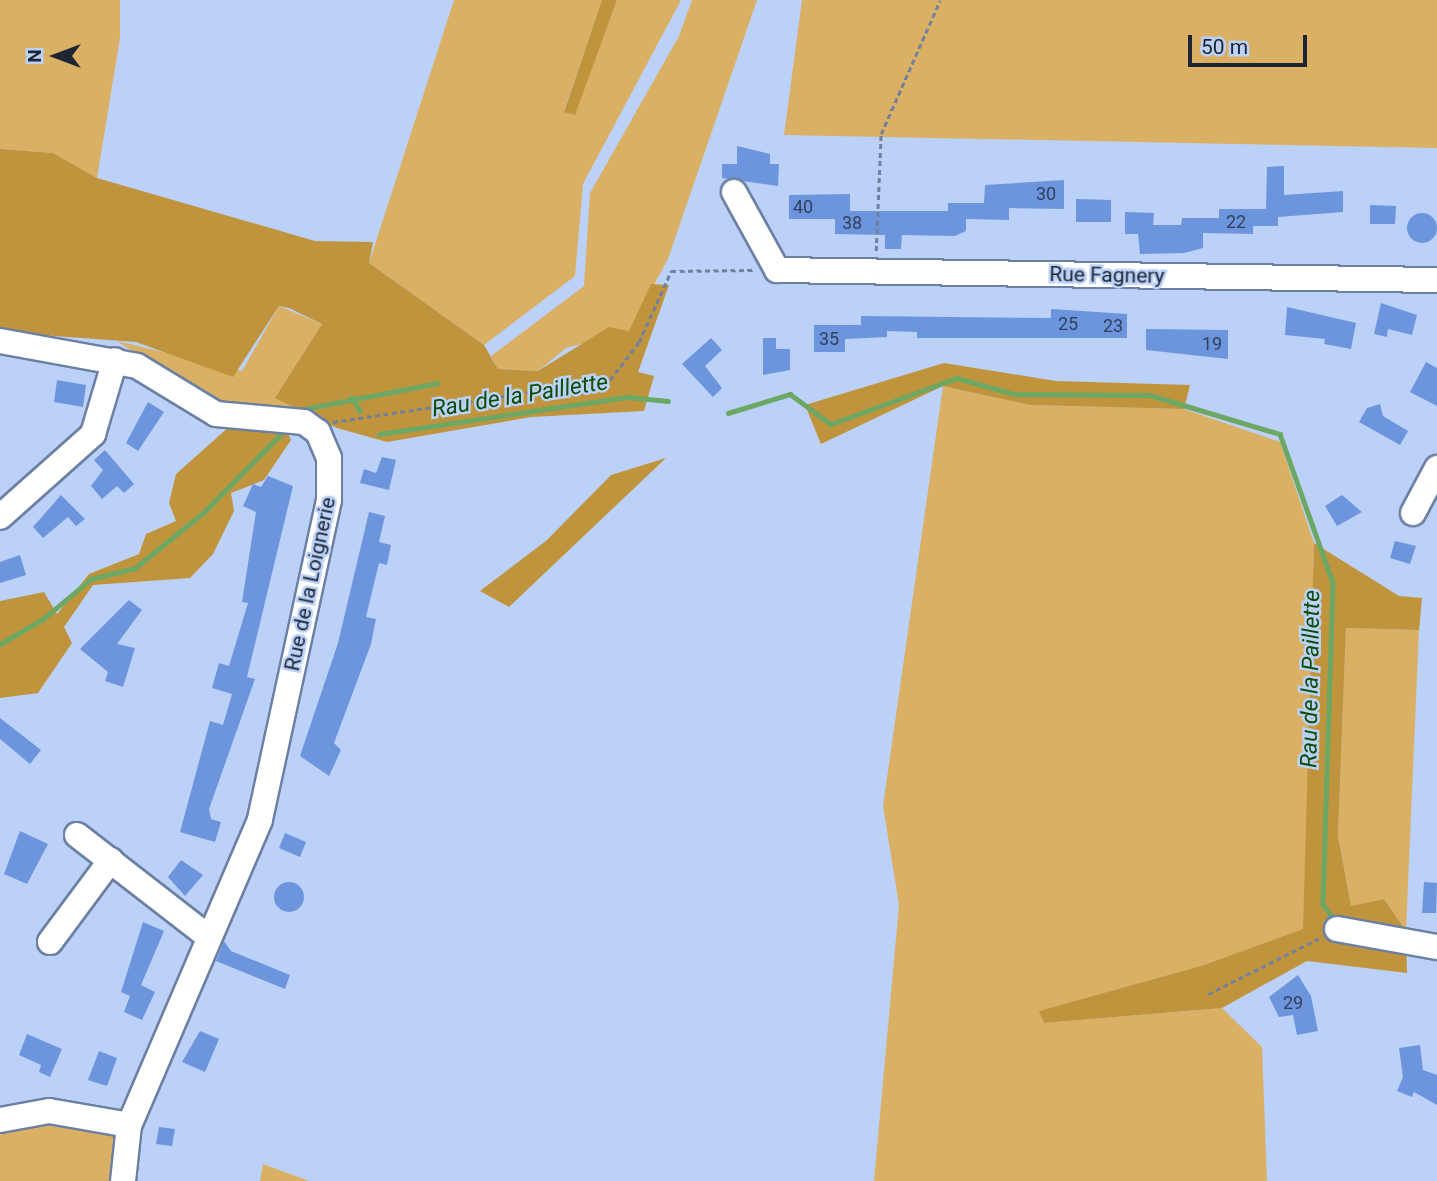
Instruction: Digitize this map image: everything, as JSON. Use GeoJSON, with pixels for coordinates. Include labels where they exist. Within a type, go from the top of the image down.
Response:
{"type":"FeatureCollection","features":[{"type":"Feature","properties":{"kind":"street"},"geometry":{"type":"LineString","coordinates":[[734,191],[778,270]]}},
{"type":"Feature","properties":{"kind":"street","name":"Rue Fagnery"},"geometry":{"type":"LineString","coordinates":[[778,270],[1437,280]]}},
{"type":"Feature","properties":{"kind":"street"},"geometry":{"type":"LineString","coordinates":[[0,341],[115,360],[216,414],[287,417],[318,432]]}},
{"type":"Feature","properties":{"kind":"street"},"geometry":{"type":"LineString","coordinates":[[0,517],[93,435],[115,360]]}},
{"type":"Feature","properties":{"kind":"street","name":"Rue de la Loignerie"},"geometry":{"type":"LineString","coordinates":[[125,1173],[129,1125],[207,936],[242,873],[263,807],[329,500],[329,458],[318,432]]}},
{"type":"Feature","properties":{"kind":"street"},"geometry":{"type":"LineString","coordinates":[[1413,513],[1437,468]]}},
{"type":"Feature","properties":{"kind":"street"},"geometry":{"type":"LineString","coordinates":[[77,835],[207,936]]}},
{"type":"Feature","properties":{"kind":"street"},"geometry":{"type":"LineString","coordinates":[[50,942],[111,860]]}},
{"type":"Feature","properties":{"kind":"street"},"geometry":{"type":"LineString","coordinates":[[1336,929],[1437,947]]}},
{"type":"Feature","properties":{"kind":"street"},"geometry":{"type":"LineString","coordinates":[[0,1120],[49,1111],[129,1125]]}},
{"type":"Feature","properties":{"kind":"path"},"geometry":{"type":"LineString","coordinates":[[875,272],[881,134],[940,0]]}},
{"type":"Feature","properties":{"kind":"path"},"geometry":{"type":"LineString","coordinates":[[318,432],[341,417],[392,417],[467,398],[513,398],[610,380],[639,342],[671,271],[778,270]]}},
{"type":"Feature","properties":{"kind":"path"},"geometry":{"type":"LineString","coordinates":[[1208,994],[1336,929]]}},
{"type":"Feature","properties":{"kind":"shaded area"},"geometry":{"type":"Polygon","coordinates":[[[0,0],[120,0],[120,38],[97,178],[53,153],[0,149],[0,0]]]}},
{"type":"Feature","properties":{"kind":"shaded area"},"geometry":{"type":"Polygon","coordinates":[[[454,0],[602,0],[564,111],[574,115],[617,0],[681,0],[583,184],[575,276],[484,345],[369,263],[454,0]]]}},
{"type":"Feature","properties":{"kind":"shaded area"},"geometry":{"type":"Polygon","coordinates":[[[602,0],[617,0],[575,115],[564,112],[602,0]]]}},
{"type":"Feature","properties":{"kind":"shaded area"},"geometry":{"type":"Polygon","coordinates":[[[692,0],[757,0],[668,259],[629,331],[566,348],[538,371],[498,369],[491,356],[584,286],[590,193],[679,36],[692,0]]]}},
{"type":"Feature","properties":{"kind":"shaded area"},"geometry":{"type":"Polygon","coordinates":[[[802,0],[1437,0],[1437,148],[784,135],[802,0]]]}},
{"type":"Feature","properties":{"kind":"shaded area"},"geometry":{"type":"Polygon","coordinates":[[[0,149],[53,153],[97,178],[315,241],[373,242],[369,263],[484,345],[498,369],[538,371],[609,327],[629,331],[651,284],[669,285],[638,372],[654,376],[644,411],[531,417],[387,442],[337,428],[275,398],[322,324],[289,308],[279,306],[233,377],[136,342],[0,332],[0,149]]]}},
{"type":"Feature","properties":{"kind":"shaded area"},"geometry":{"type":"Polygon","coordinates":[[[279,306],[322,324],[276,397],[297,409],[220,410],[117,341],[242,371],[279,306]]]}},
{"type":"Feature","properties":{"kind":"shaded area"},"geometry":{"type":"Polygon","coordinates":[[[944,363],[1056,381],[1190,385],[1184,409],[1030,405],[943,386],[821,444],[805,405],[944,363]]]}},
{"type":"Feature","properties":{"kind":"shaded area"},"geometry":{"type":"Polygon","coordinates":[[[943,386],[1030,405],[1184,409],[1280,442],[1314,543],[1304,929],[1204,965],[1040,1011],[1044,1023],[1222,1008],[1262,1047],[1267,1181],[874,1181],[899,905],[883,806],[943,386]]]}},
{"type":"Feature","properties":{"kind":"shaded area"},"geometry":{"type":"Polygon","coordinates":[[[231,425],[286,429],[291,440],[264,480],[231,493],[234,511],[213,554],[190,578],[93,585],[64,627],[72,643],[38,693],[0,698],[0,601],[44,592],[57,614],[89,574],[139,554],[146,534],[176,521],[169,503],[176,474],[231,425]]]}},
{"type":"Feature","properties":{"kind":"shaded area"},"geometry":{"type":"Polygon","coordinates":[[[666,458],[509,607],[480,591],[547,540],[611,475],[666,458]]]}},
{"type":"Feature","properties":{"kind":"shaded area"},"geometry":{"type":"Polygon","coordinates":[[[1314,543],[1399,596],[1422,598],[1419,630],[1346,628],[1338,835],[1351,906],[1384,899],[1406,931],[1407,973],[1307,961],[1222,1008],[1044,1023],[1039,1011],[1204,965],[1303,929],[1314,543]]]}},
{"type":"Feature","properties":{"kind":"shaded area"},"geometry":{"type":"Polygon","coordinates":[[[1346,628],[1419,630],[1406,931],[1384,899],[1351,907],[1338,834],[1346,628]]]}},
{"type":"Feature","properties":{"kind":"shaded area"},"geometry":{"type":"Polygon","coordinates":[[[49,1119],[100,1125],[121,1138],[119,1181],[0,1181],[0,1128],[49,1119]]]}},
{"type":"Feature","properties":{"kind":"shaded area"},"geometry":{"type":"Polygon","coordinates":[[[263,1164],[309,1181],[260,1181],[263,1164]]]}},
{"type":"Feature","properties":{"kind":"building"},"geometry":{"type":"Polygon","coordinates":[[[737,146],[770,154],[770,164],[779,164],[778,186],[722,178],[722,164],[737,164],[737,146]]]}},
{"type":"Feature","properties":{"kind":"building"},"geometry":{"type":"Polygon","coordinates":[[[1284,166],[1284,195],[1343,191],[1343,212],[1278,217],[1278,226],[1253,226],[1253,234],[1203,233],[1203,248],[1184,253],[1140,254],[1138,234],[1125,234],[1125,212],[1154,213],[1153,225],[1181,225],[1182,218],[1219,218],[1219,209],[1266,209],[1267,167],[1284,166]]]}},
{"type":"Feature","properties":{"kind":"building"},"geometry":{"type":"Polygon","coordinates":[[[1064,180],[1064,209],[1009,208],[1009,220],[966,219],[966,231],[955,236],[902,235],[901,249],[885,249],[885,235],[835,234],[835,219],[789,219],[789,195],[850,194],[850,211],[948,211],[948,203],[984,203],[985,185],[1064,180]]]}},
{"type":"Feature","properties":{"kind":"building"},"geometry":{"type":"Polygon","coordinates":[[[1076,199],[1111,200],[1111,222],[1076,222],[1076,199]]]}},
{"type":"Feature","properties":{"kind":"building"},"geometry":{"type":"Polygon","coordinates":[[[1370,205],[1396,206],[1395,224],[1370,224],[1370,205]]]}},
{"type":"Feature","properties":{"kind":"building"},"geometry":{"type":"Polygon","coordinates":[[[1422,213],[1428,214],[1436,222],[1436,234],[1428,242],[1422,243],[1416,242],[1408,234],[1407,228],[1408,222],[1416,214],[1422,213]]]}},
{"type":"Feature","properties":{"kind":"building"},"geometry":{"type":"Polygon","coordinates":[[[1381,303],[1417,315],[1412,335],[1388,329],[1387,337],[1374,334],[1381,303]]]}},
{"type":"Feature","properties":{"kind":"building"},"geometry":{"type":"Polygon","coordinates":[[[1287,307],[1356,323],[1351,349],[1324,344],[1325,339],[1285,335],[1287,307]]]}},
{"type":"Feature","properties":{"kind":"building"},"geometry":{"type":"Polygon","coordinates":[[[1051,309],[1127,314],[1127,338],[917,338],[917,332],[887,331],[887,337],[845,339],[845,352],[814,352],[814,325],[861,325],[861,316],[1051,318],[1051,309]]]}},
{"type":"Feature","properties":{"kind":"building"},"geometry":{"type":"Polygon","coordinates":[[[1146,329],[1228,330],[1228,359],[1146,350],[1146,329]]]}},
{"type":"Feature","properties":{"kind":"building"},"geometry":{"type":"Polygon","coordinates":[[[711,338],[722,350],[705,366],[722,388],[713,397],[682,364],[711,338]]]}},
{"type":"Feature","properties":{"kind":"building"},"geometry":{"type":"Polygon","coordinates":[[[763,338],[776,338],[776,349],[790,349],[790,370],[763,375],[763,338]]]}},
{"type":"Feature","properties":{"kind":"building"},"geometry":{"type":"Polygon","coordinates":[[[1426,362],[1437,368],[1437,406],[1410,392],[1426,362]]]}},
{"type":"Feature","properties":{"kind":"building"},"geometry":{"type":"Polygon","coordinates":[[[57,380],[86,385],[83,407],[54,402],[57,380]]]}},
{"type":"Feature","properties":{"kind":"building"},"geometry":{"type":"Polygon","coordinates":[[[148,402],[164,412],[138,451],[126,443],[148,402]]]}},
{"type":"Feature","properties":{"kind":"building"},"geometry":{"type":"Polygon","coordinates":[[[1380,404],[1383,416],[1408,431],[1400,445],[1359,422],[1367,408],[1380,404]]]}},
{"type":"Feature","properties":{"kind":"building"},"geometry":{"type":"Polygon","coordinates":[[[105,450],[134,484],[124,493],[117,486],[102,499],[91,486],[103,470],[94,460],[105,450]]]}},
{"type":"Feature","properties":{"kind":"building"},"geometry":{"type":"Polygon","coordinates":[[[382,457],[396,460],[389,490],[360,483],[364,469],[376,473],[382,457]]]}},
{"type":"Feature","properties":{"kind":"building"},"geometry":{"type":"Polygon","coordinates":[[[268,476],[293,486],[247,677],[255,679],[209,809],[211,819],[221,822],[215,842],[180,832],[210,721],[223,725],[232,694],[212,688],[219,663],[229,666],[248,603],[242,602],[256,512],[243,506],[253,484],[261,487],[268,476]]]}},
{"type":"Feature","properties":{"kind":"building"},"geometry":{"type":"Polygon","coordinates":[[[61,495],[85,519],[76,526],[68,517],[43,538],[33,527],[61,495]]]}},
{"type":"Feature","properties":{"kind":"building"},"geometry":{"type":"Polygon","coordinates":[[[1342,495],[1362,512],[1337,526],[1325,506],[1342,495]]]}},
{"type":"Feature","properties":{"kind":"building"},"geometry":{"type":"Polygon","coordinates":[[[369,512],[385,516],[379,542],[391,545],[387,565],[379,563],[366,617],[376,619],[371,644],[334,743],[341,750],[329,776],[300,756],[338,643],[369,512]]]}},
{"type":"Feature","properties":{"kind":"building"},"geometry":{"type":"Polygon","coordinates":[[[1395,541],[1416,546],[1410,564],[1390,558],[1395,541]]]}},
{"type":"Feature","properties":{"kind":"building"},"geometry":{"type":"Polygon","coordinates":[[[20,555],[26,575],[0,583],[0,562],[20,555]]]}},
{"type":"Feature","properties":{"kind":"building"},"geometry":{"type":"Polygon","coordinates":[[[129,600],[142,610],[117,644],[135,648],[123,687],[105,681],[108,672],[80,649],[129,600]]]}},
{"type":"Feature","properties":{"kind":"building"},"geometry":{"type":"Polygon","coordinates":[[[0,718],[41,750],[30,764],[0,739],[0,718]]]}},
{"type":"Feature","properties":{"kind":"building"},"geometry":{"type":"Polygon","coordinates":[[[20,831],[48,844],[27,884],[4,874],[20,831]]]}},
{"type":"Feature","properties":{"kind":"building"},"geometry":{"type":"Polygon","coordinates":[[[285,833],[306,842],[300,857],[279,848],[285,833]]]}},
{"type":"Feature","properties":{"kind":"building"},"geometry":{"type":"Polygon","coordinates":[[[181,860],[203,875],[185,896],[168,877],[181,860]]]}},
{"type":"Feature","properties":{"kind":"building"},"geometry":{"type":"Polygon","coordinates":[[[289,882],[300,886],[304,897],[300,908],[289,912],[278,908],[274,897],[278,886],[289,882]]]}},
{"type":"Feature","properties":{"kind":"building"},"geometry":{"type":"Polygon","coordinates":[[[1424,882],[1437,883],[1436,913],[1422,913],[1424,882]]]}},
{"type":"Feature","properties":{"kind":"building"},"geometry":{"type":"Polygon","coordinates":[[[143,922],[164,931],[141,985],[155,992],[142,1020],[124,1012],[130,996],[121,992],[143,922]]]}},
{"type":"Feature","properties":{"kind":"building"},"geometry":{"type":"Polygon","coordinates":[[[224,941],[231,951],[290,975],[285,989],[216,961],[224,941]]]}},
{"type":"Feature","properties":{"kind":"building"},"geometry":{"type":"Polygon","coordinates":[[[1298,975],[1311,996],[1318,1031],[1297,1035],[1293,1015],[1279,1017],[1269,997],[1298,975]]]}},
{"type":"Feature","properties":{"kind":"building"},"geometry":{"type":"Polygon","coordinates":[[[200,1031],[219,1039],[205,1072],[182,1062],[200,1031]]]}},
{"type":"Feature","properties":{"kind":"building"},"geometry":{"type":"Polygon","coordinates":[[[27,1034],[62,1049],[50,1077],[39,1072],[41,1065],[19,1055],[27,1034]]]}},
{"type":"Feature","properties":{"kind":"building"},"geometry":{"type":"Polygon","coordinates":[[[1420,1045],[1423,1070],[1437,1075],[1437,1105],[1414,1092],[1412,1097],[1397,1091],[1403,1077],[1399,1048],[1420,1045]]]}},
{"type":"Feature","properties":{"kind":"building"},"geometry":{"type":"Polygon","coordinates":[[[99,1051],[117,1058],[107,1086],[88,1080],[99,1051]]]}},
{"type":"Feature","properties":{"kind":"building"},"geometry":{"type":"Polygon","coordinates":[[[159,1127],[175,1129],[172,1146],[156,1144],[159,1127]]]}},
{"type":"Feature","properties":{"kind":"waterway","name":"Rau de la Paillette"},"geometry":{"type":"LineString","coordinates":[[728,413],[790,394],[831,424],[957,378],[1014,394],[1150,395],[1280,434],[1333,583],[1323,904],[1334,920]]}},
{"type":"Feature","properties":{"kind":"waterway","name":"Rau de la Paillette"},"geometry":{"type":"LineString","coordinates":[[304,409],[438,383]]}},
{"type":"Feature","properties":{"kind":"waterway","name":"Rau de la Paillette"},"geometry":{"type":"LineString","coordinates":[[352,397],[360,411]]}},
{"type":"Feature","properties":{"kind":"waterway","name":"Rau de la Paillette"},"geometry":{"type":"LineString","coordinates":[[379,434],[628,397],[668,401]]}},
{"type":"Feature","properties":{"kind":"waterway","name":"Rau de la Paillette"},"geometry":{"type":"LineString","coordinates":[[0,644],[43,619],[91,579],[135,568],[203,513],[280,435]]}}]}
